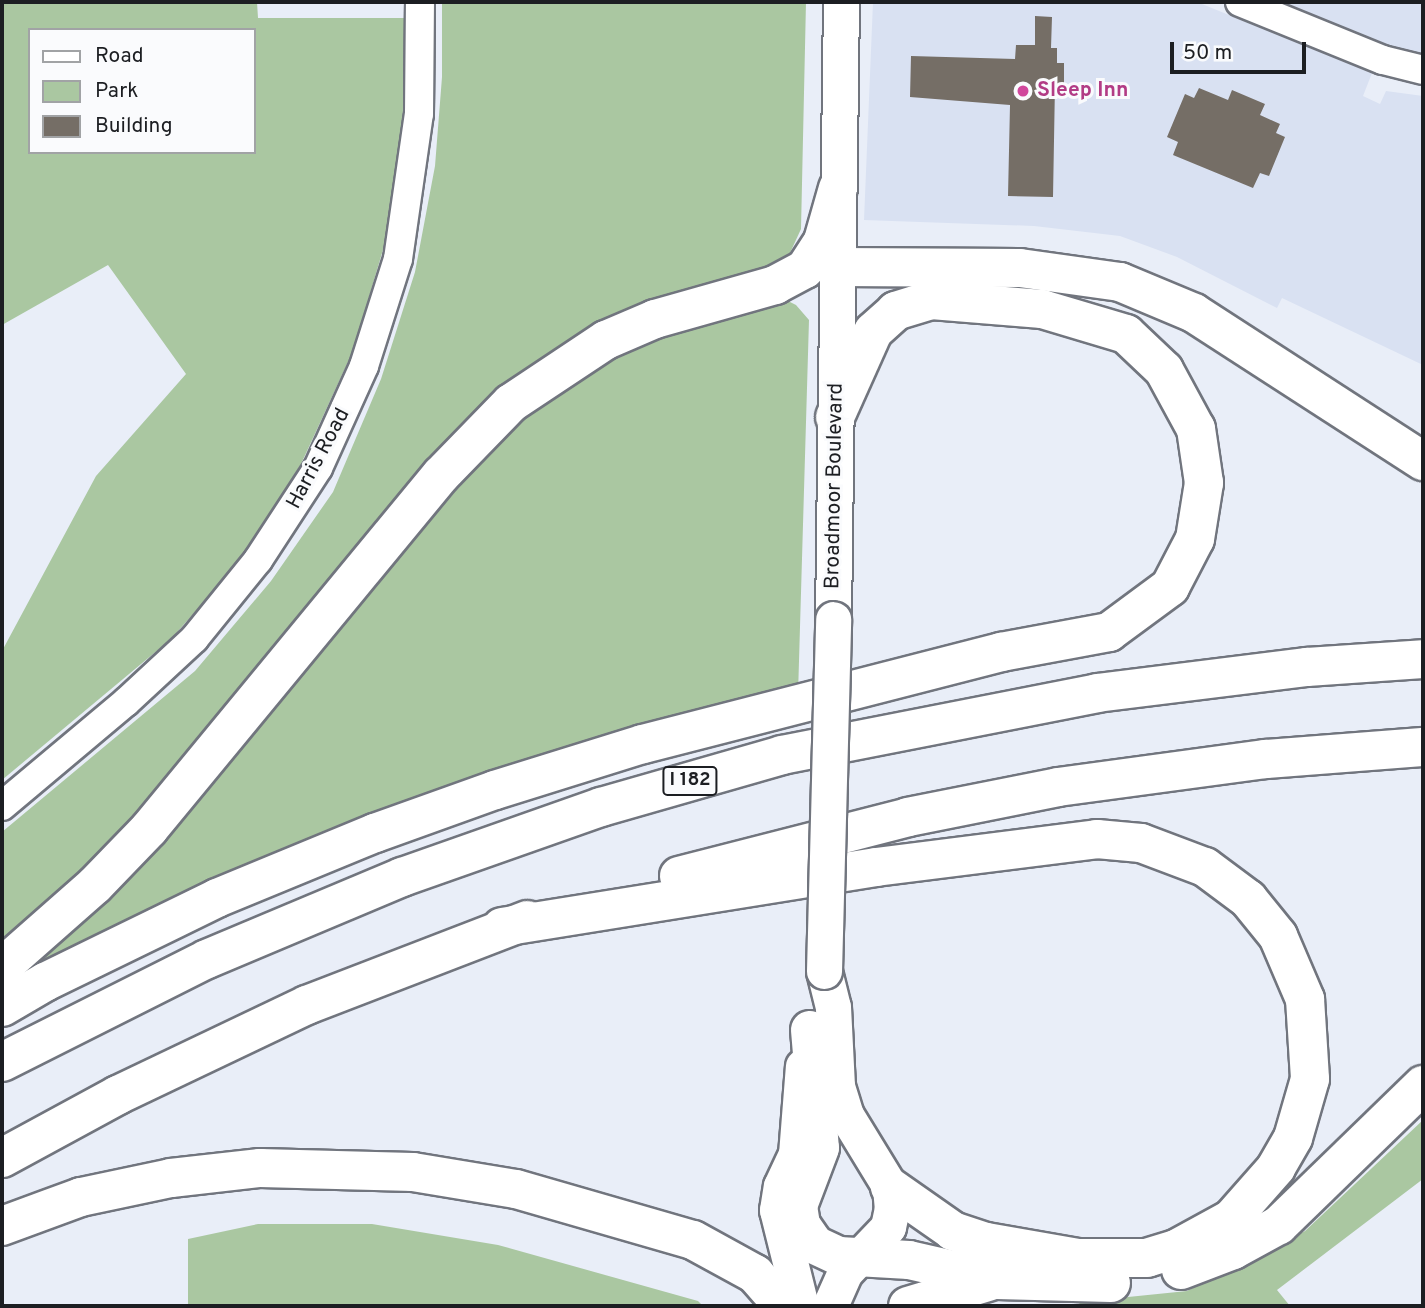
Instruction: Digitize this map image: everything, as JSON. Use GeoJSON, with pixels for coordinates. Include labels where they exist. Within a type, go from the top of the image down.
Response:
{"type":"FeatureCollection","features":[{"type":"Feature","properties":{"kind":"highway"},"geometry":{"type":"LineString","coordinates":[[2,967],[94,885],[149,829],[441,475],[512,403],[606,340],[655,319],[775,285],[805,269],[823,241],[838,188]]}},
{"type":"Feature","properties":{"kind":"highway"},"geometry":{"type":"LineString","coordinates":[[837,267],[1020,268],[1120,282],[1194,313],[1423,461]]}},
{"type":"Feature","properties":{"kind":"highway"},"geometry":{"type":"LineString","coordinates":[[2,1007],[217,898],[375,833],[495,790],[643,744],[961,662],[1109,632],[1170,587],[1195,539],[1204,483],[1196,429],[1164,370],[1126,334],[1042,309],[931,300],[896,312],[873,331],[835,417]]}},
{"type":"Feature","properties":{"kind":"highway","name":"I 182"},"geometry":{"type":"LineString","coordinates":[[2,1062],[207,959],[402,877],[601,807],[782,755],[1110,691],[1307,667],[1423,659]]}},
{"type":"Feature","properties":{"kind":"highway"},"geometry":{"type":"LineString","coordinates":[[2,1158],[212,1048],[404,964],[502,927],[749,856],[1031,792],[1171,770],[1423,747]]}},
{"type":"Feature","properties":{"kind":"highway"},"geometry":{"type":"LineString","coordinates":[[502,927],[876,867],[1097,839],[1141,843],[1205,867],[1248,899],[1278,936],[1305,999],[1310,1079],[1293,1138],[1276,1168],[1231,1219],[1176,1249],[1147,1258],[1078,1258],[986,1242],[953,1231],[890,1187]]}},
{"type":"Feature","properties":{"kind":"highway"},"geometry":{"type":"LineString","coordinates":[[810,1030],[820,1148],[799,1195],[799,1216],[815,1245],[839,1256],[909,1260],[997,1280],[1111,1283],[1185,1269],[1233,1250],[1279,1225],[1423,1085]]}},
{"type":"Feature","properties":{"kind":"highway"},"geometry":{"type":"LineString","coordinates":[[2,1226],[81,1197],[171,1178],[260,1168],[413,1172],[516,1189],[693,1240],[755,1274],[783,1306]]}},
{"type":"Feature","properties":{"kind":"highway"},"geometry":{"type":"LineString","coordinates":[[908,1306],[997,1280]]}},
{"type":"Feature","properties":{"kind":"main road","name":"Broadmoor Boulevard"},"geometry":{"type":"LineString","coordinates":[[802,1306],[777,1210],[781,1186],[796,1154],[797,1102],[824,971],[834,619],[841,2]]}},
{"type":"Feature","properties":{"kind":"main road","name":"Broadmoor Boulevard"},"geometry":{"type":"LineString","coordinates":[[824,971],[833,1007],[834,1060],[846,1115],[890,1187]]}},
{"type":"Feature","properties":{"kind":"main road"},"geometry":{"type":"LineString","coordinates":[[830,1306],[835,1290],[887,1227],[890,1187]]}},
{"type":"Feature","properties":{"kind":"street","name":"Harris Road"},"geometry":{"type":"LineString","coordinates":[[2,806],[126,702],[194,639],[258,560],[318,468],[364,366],[398,259],[419,114],[420,2]]}},
{"type":"Feature","properties":{"kind":"street"},"geometry":{"type":"LineString","coordinates":[[1240,2],[1383,60],[1423,70]]}},
{"type":"Feature","properties":{"kind":"shaded area"},"geometry":{"type":"Polygon","coordinates":[[[873,2],[1197,2],[1372,73],[1363,96],[1380,104],[1386,91],[1423,96],[1423,365],[1282,298],[1277,308],[1177,257],[1120,236],[1034,226],[864,220],[873,2]]]}},
{"type":"Feature","properties":{"kind":"shaded area"},"geometry":{"type":"Polygon","coordinates":[[[1283,2],[1423,2],[1423,53],[1397,49],[1283,2]]]}},
{"type":"Feature","properties":{"kind":"green space"},"geometry":{"type":"Polygon","coordinates":[[[2,2],[257,2],[258,18],[406,18],[402,139],[385,243],[353,351],[301,464],[241,560],[171,639],[2,780],[2,651],[96,476],[186,374],[108,265],[2,325],[2,2]]]}},
{"type":"Feature","properties":{"kind":"green space"},"geometry":{"type":"Polygon","coordinates":[[[442,2],[806,2],[801,229],[784,266],[590,333],[122,842],[2,951],[2,832],[195,671],[271,581],[333,492],[381,379],[415,272],[435,166],[442,77],[442,2]]]}},
{"type":"Feature","properties":{"kind":"green space"},"geometry":{"type":"Polygon","coordinates":[[[780,297],[796,305],[809,320],[798,695],[2,987],[176,824],[493,445],[539,402],[646,335],[780,297]]]}},
{"type":"Feature","properties":{"kind":"green space"},"geometry":{"type":"Polygon","coordinates":[[[1423,1120],[1423,1179],[1277,1290],[1290,1306],[1080,1306],[1079,1302],[1187,1291],[1305,1231],[1423,1120]]]}},
{"type":"Feature","properties":{"kind":"green space"},"geometry":{"type":"Polygon","coordinates":[[[258,1224],[372,1224],[498,1245],[698,1301],[703,1306],[188,1306],[188,1239],[258,1224]]]}},
{"type":"Feature","properties":{"kind":"building"},"geometry":{"type":"Polygon","coordinates":[[[1035,16],[1052,17],[1051,48],[1057,48],[1057,63],[1064,63],[1064,84],[1055,84],[1053,197],[1008,196],[1010,105],[910,97],[911,56],[1015,59],[1016,45],[1035,45],[1035,16]]]}},
{"type":"Feature","properties":{"kind":"building"},"geometry":{"type":"Polygon","coordinates":[[[1199,88],[1228,100],[1232,90],[1265,104],[1260,115],[1280,124],[1276,133],[1285,137],[1269,176],[1260,173],[1253,188],[1173,155],[1178,142],[1167,137],[1185,94],[1194,98],[1199,88]]]}},
{"type":"Feature","properties":{"kind":"place","name":"Sleep Inn"},"geometry":{"type":"Point","coordinates":[1023,91]}}]}
